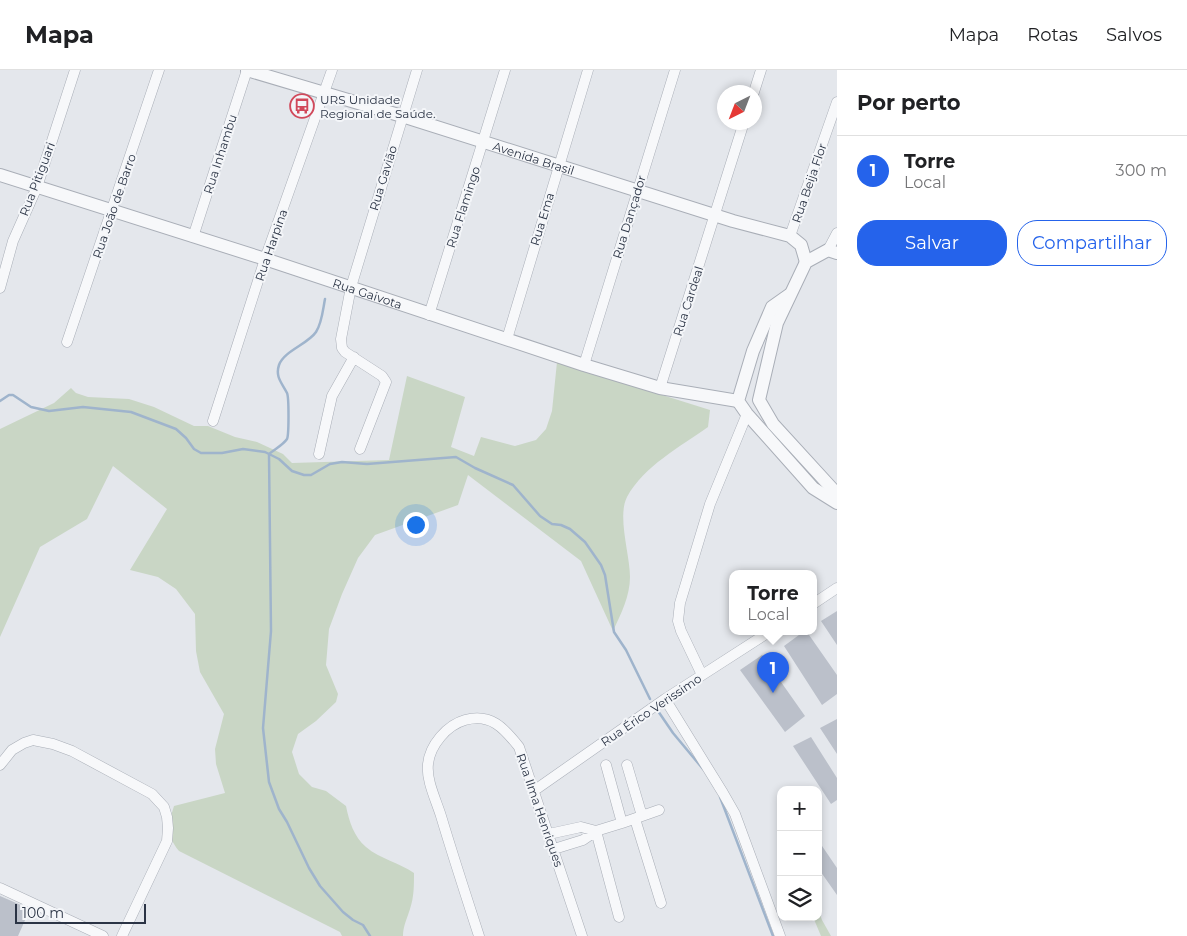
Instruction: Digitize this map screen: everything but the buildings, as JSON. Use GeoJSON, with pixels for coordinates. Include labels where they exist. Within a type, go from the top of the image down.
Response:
{"type":"FeatureCollection","features":[{"type":"Feature","properties":{"kind":"street","name":"Rua Pitiguari"},"geometry":{"type":"LineString","coordinates":[[0,288],[13,241],[37,187],[75,70]]}},
{"type":"Feature","properties":{"kind":"street","name":"Rua João de Barro"},"geometry":{"type":"LineString","coordinates":[[67,342],[160,70]]}},
{"type":"Feature","properties":{"kind":"street","name":"Avenida Brasil"},"geometry":{"type":"LineString","coordinates":[[247,70],[402,116],[715,215],[790,236]]}},
{"type":"Feature","properties":{"kind":"street","name":"Rua Inhambu"},"geometry":{"type":"LineString","coordinates":[[193,237],[247,70]]}},
{"type":"Feature","properties":{"kind":"street","name":"Rua Harpina"},"geometry":{"type":"LineString","coordinates":[[213,421],[265,259],[332,70]]}},
{"type":"Feature","properties":{"kind":"street","name":"Rua Gavião"},"geometry":{"type":"LineString","coordinates":[[354,357],[345,352],[341,344],[351,287],[417,70]]}},
{"type":"Feature","properties":{"kind":"street","name":"Rua Flamingo"},"geometry":{"type":"LineString","coordinates":[[429,315],[505,70]]}},
{"type":"Feature","properties":{"kind":"street","name":"Rua Ema"},"geometry":{"type":"LineString","coordinates":[[506,339],[588,70]]}},
{"type":"Feature","properties":{"kind":"street","name":"Rua Dançador"},"geometry":{"type":"LineString","coordinates":[[584,365],[675,70]]}},
{"type":"Feature","properties":{"kind":"street"},"geometry":{"type":"LineString","coordinates":[[756,85],[761,70]]}},
{"type":"Feature","properties":{"kind":"street","name":"Rua Beija Flor"},"geometry":{"type":"LineString","coordinates":[[790,236],[837,102]]}},
{"type":"Feature","properties":{"kind":"street","name":"Rua Cardeal"},"geometry":{"type":"LineString","coordinates":[[660,388],[742,130]]}},
{"type":"Feature","properties":{"kind":"street","name":"Rua Gaivota"},"geometry":{"type":"LineString","coordinates":[[0,175],[265,259],[584,365],[660,388],[738,401]]}},
{"type":"Feature","properties":{"kind":"street"},"geometry":{"type":"LineString","coordinates":[[806,262],[833,252],[837,233]]}},
{"type":"Feature","properties":{"kind":"street"},"geometry":{"type":"LineString","coordinates":[[790,236],[801,245],[806,262],[777,323],[758,400],[773,424],[837,494]]}},
{"type":"Feature","properties":{"kind":"street"},"geometry":{"type":"LineString","coordinates":[[791,293],[772,307],[753,351],[738,401],[747,414],[813,488],[837,503]]}},
{"type":"Feature","properties":{"kind":"street"},"geometry":{"type":"LineString","coordinates":[[319,454],[332,396],[354,357],[382,376],[386,382],[360,449]]}},
{"type":"Feature","properties":{"kind":"street"},"geometry":{"type":"LineString","coordinates":[[702,675],[678,622],[679,608],[710,504],[747,414]]}},
{"type":"Feature","properties":{"kind":"street"},"geometry":{"type":"LineString","coordinates":[[817,601],[837,588]]}},
{"type":"Feature","properties":{"kind":"street","name":"Rua Érico Verissimo"},"geometry":{"type":"LineString","coordinates":[[535,790],[702,675],[764,635]]}},
{"type":"Feature","properties":{"kind":"street"},"geometry":{"type":"LineString","coordinates":[[664,701],[723,792],[735,814],[780,936]]}},
{"type":"Feature","properties":{"kind":"street","name":"Rua Ilma Henriques"},"geometry":{"type":"LineString","coordinates":[[479,936],[428,775],[431,752],[442,735],[460,722],[476,717],[493,721],[507,732],[519,746],[582,936]]}},
{"type":"Feature","properties":{"kind":"street"},"geometry":{"type":"LineString","coordinates":[[0,765],[12,750],[24,743],[33,740],[53,744],[72,751],[152,794],[164,807],[168,828],[167,840],[122,936]]}},
{"type":"Feature","properties":{"kind":"street"},"geometry":{"type":"LineString","coordinates":[[627,765],[638,818],[661,903]]}},
{"type":"Feature","properties":{"kind":"street"},"geometry":{"type":"LineString","coordinates":[[606,766],[622,823]]}},
{"type":"Feature","properties":{"kind":"street"},"geometry":{"type":"LineString","coordinates":[[554,849],[583,840],[596,831],[658,810]]}},
{"type":"Feature","properties":{"kind":"street"},"geometry":{"type":"LineString","coordinates":[[549,834],[581,827],[596,831]]}},
{"type":"Feature","properties":{"kind":"street"},"geometry":{"type":"LineString","coordinates":[[596,831],[620,917]]}},
{"type":"Feature","properties":{"kind":"street"},"geometry":{"type":"LineString","coordinates":[[0,888],[103,936]]}},
{"type":"Feature","properties":{"kind":"green space"},"geometry":{"type":"Polygon","coordinates":[[[557,362],[710,410],[708,427],[653,467],[634,486],[627,497],[623,515],[630,584],[624,605],[613,631],[581,561],[468,475],[458,505],[375,535],[358,558],[329,629],[326,665],[338,694],[336,702],[316,721],[298,734],[292,752],[299,774],[312,787],[326,791],[346,806],[353,828],[358,838],[366,847],[377,855],[414,873],[412,900],[403,936],[342,936],[340,932],[179,851],[175,845],[169,830],[174,806],[225,793],[216,764],[215,749],[224,714],[200,672],[196,651],[195,614],[176,589],[158,577],[130,570],[167,509],[113,466],[87,519],[40,547],[0,637],[0,429],[54,403],[71,388],[76,393],[88,397],[129,399],[154,407],[194,426],[208,426],[235,437],[257,442],[283,454],[292,463],[389,460],[407,376],[465,397],[451,447],[474,456],[481,437],[515,446],[536,440],[546,429],[552,411],[557,362]]]}},
{"type":"Feature","properties":{"kind":"green space"},"geometry":{"type":"Polygon","coordinates":[[[822,920],[831,936],[821,936],[815,921],[822,920]]]}},
{"type":"Feature","properties":{"kind":"waterway"},"geometry":{"type":"LineString","coordinates":[[269,454],[283,443],[288,436],[288,396],[278,376],[279,365],[286,356],[316,332],[321,320],[325,299]]}},
{"type":"Feature","properties":{"kind":"waterway"},"geometry":{"type":"LineString","coordinates":[[0,401],[9,395],[13,395],[31,407],[49,411],[83,407],[131,412],[176,429],[194,449],[201,453],[222,453],[243,449],[265,452],[279,459],[292,471],[304,475],[311,475],[330,464],[342,462],[367,464],[456,457],[513,485],[540,516],[552,524],[570,529],[585,542],[601,565],[605,575],[614,632],[626,650],[650,699]]}},
{"type":"Feature","properties":{"kind":"waterway"},"geometry":{"type":"LineString","coordinates":[[269,454],[271,631],[263,728],[269,782],[279,809],[320,886],[343,912],[363,925],[370,936]]}},
{"type":"Feature","properties":{"kind":"waterway"},"geometry":{"type":"LineString","coordinates":[[658,711],[673,733],[703,769]]}},
{"type":"Feature","properties":{"kind":"waterway"},"geometry":{"type":"LineString","coordinates":[[720,797],[773,936]]}},
{"type":"Feature","properties":{"kind":"place","name":"URS Unidade Regional de Saúde."},"geometry":{"type":"Point","coordinates":[302,106]}},
{"type":"Feature","properties":{"kind":"place","name":"Torre"},"geometry":{"type":"Point","coordinates":[773,693]}}]}
